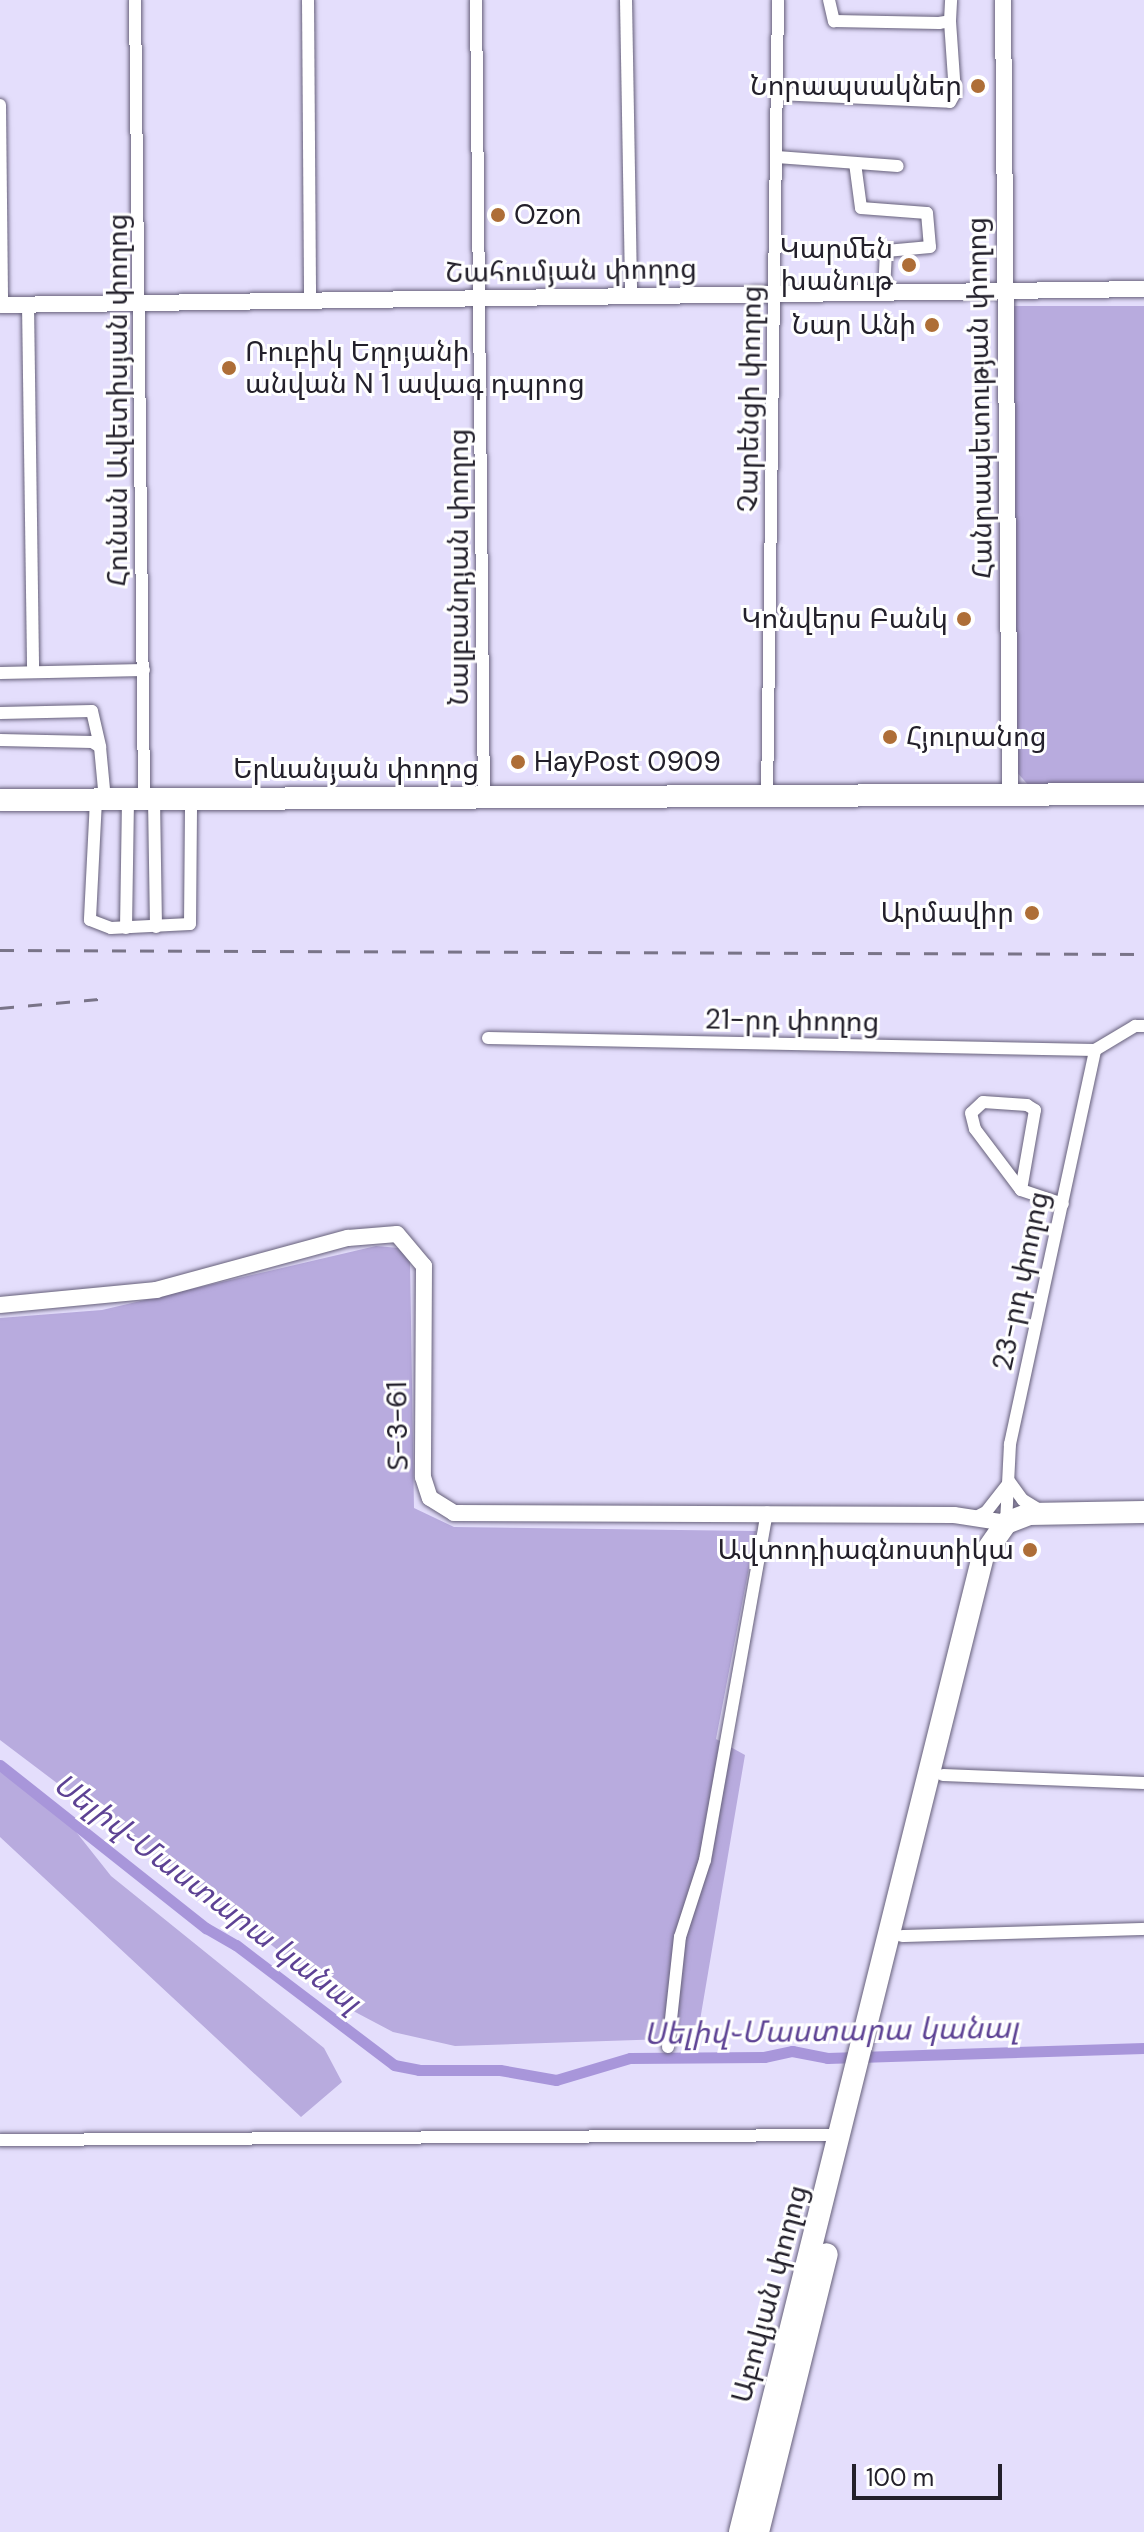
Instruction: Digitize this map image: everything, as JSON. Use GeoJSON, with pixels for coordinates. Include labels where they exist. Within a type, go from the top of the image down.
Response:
{"type":"FeatureCollection","features":[{"type":"Feature","properties":{"kind":"highway","name":"Երևանյան փողոց"},"geometry":{"type":"LineString","coordinates":[[0,800],[1144,794]]}},
{"type":"Feature","properties":{"kind":"highway"},"geometry":{"type":"LineString","coordinates":[[864,2071],[983,1555],[1010,1529],[1044,1513],[1144,1512]]}},
{"type":"Feature","properties":{"kind":"highway"},"geometry":{"type":"LineString","coordinates":[[1010,1529],[1049,1524],[1144,1525]]}},
{"type":"Feature","properties":{"kind":"highway"},"geometry":{"type":"LineString","coordinates":[[874,2032],[943,1775],[987,1582],[1010,1529]]}},
{"type":"Feature","properties":{"kind":"highway","name":"Աբովյան փողոց"},"geometry":{"type":"LineString","coordinates":[[740,2532],[838,2176],[842,2135],[864,2071]]}},
{"type":"Feature","properties":{"kind":"highway","name":"Աբովյան փողոց"},"geometry":{"type":"LineString","coordinates":[[758,2532],[864,2071]]}},
{"type":"Feature","properties":{"kind":"street","name":"Հունան Ավետիսյան փողոց"},"geometry":{"type":"LineString","coordinates":[[125,799],[144,670],[143,303],[135,0]]}},
{"type":"Feature","properties":{"kind":"street"},"geometry":{"type":"LineString","coordinates":[[308,0],[310,301]]}},
{"type":"Feature","properties":{"kind":"street","name":"Նալբանդյան փողոց"},"geometry":{"type":"LineString","coordinates":[[476,0],[484,798]]}},
{"type":"Feature","properties":{"kind":"street"},"geometry":{"type":"LineString","coordinates":[[626,0],[631,297]]}},
{"type":"Feature","properties":{"kind":"street","name":"Չարենցի փողոց"},"geometry":{"type":"LineString","coordinates":[[767,798],[778,0]]}},
{"type":"Feature","properties":{"kind":"street"},"geometry":{"type":"LineString","coordinates":[[829,0],[834,21],[950,21]]}},
{"type":"Feature","properties":{"kind":"street"},"geometry":{"type":"LineString","coordinates":[[777,94],[950,102],[955,93],[951,0]]}},
{"type":"Feature","properties":{"kind":"street","name":"Հանրապետության փողոց"},"geometry":{"type":"LineString","coordinates":[[1003,0],[1010,795]]}},
{"type":"Feature","properties":{"kind":"street"},"geometry":{"type":"LineString","coordinates":[[0,105],[1,305]]}},
{"type":"Feature","properties":{"kind":"street"},"geometry":{"type":"LineString","coordinates":[[777,157],[898,166]]}},
{"type":"Feature","properties":{"kind":"street"},"geometry":{"type":"LineString","coordinates":[[855,163],[861,208],[927,213],[930,247],[886,251],[884,292]]}},
{"type":"Feature","properties":{"kind":"street","name":"Շահումյան փողոց"},"geometry":{"type":"LineString","coordinates":[[1,305],[631,297],[775,291],[1144,289]]}},
{"type":"Feature","properties":{"kind":"street"},"geometry":{"type":"LineString","coordinates":[[28,304],[33,672]]}},
{"type":"Feature","properties":{"kind":"street"},"geometry":{"type":"LineString","coordinates":[[0,673],[144,670]]}},
{"type":"Feature","properties":{"kind":"street"},"geometry":{"type":"LineString","coordinates":[[0,713],[92,711],[100,747],[125,799],[156,927]]}},
{"type":"Feature","properties":{"kind":"street"},"geometry":{"type":"LineString","coordinates":[[0,740],[92,742],[100,747]]}},
{"type":"Feature","properties":{"kind":"street"},"geometry":{"type":"LineString","coordinates":[[125,799],[90,920],[95,926],[126,928],[190,924],[191,799]]}},
{"type":"Feature","properties":{"kind":"street"},"geometry":{"type":"LineString","coordinates":[[125,799],[126,928]]}},
{"type":"Feature","properties":{"kind":"street"},"geometry":{"type":"LineString","coordinates":[[1095,1050],[1135,1026],[1144,1026]]}},
{"type":"Feature","properties":{"kind":"street","name":"21-րդ փողոց"},"geometry":{"type":"LineString","coordinates":[[488,1038],[1095,1050]]}},
{"type":"Feature","properties":{"kind":"street","name":"23-րդ փողոց"},"geometry":{"type":"LineString","coordinates":[[1010,1529],[1010,1444],[1095,1050]]}},
{"type":"Feature","properties":{"kind":"street"},"geometry":{"type":"LineString","coordinates":[[1021,1190],[1035,1110],[1027,1105],[983,1102],[971,1113],[975,1129],[1021,1190],[1063,1204]]}},
{"type":"Feature","properties":{"kind":"street","name":"Տ-3-61"},"geometry":{"type":"LineString","coordinates":[[0,1305],[156,1290],[348,1238],[397,1234],[424,1266],[423,1477],[430,1498],[454,1513],[767,1512],[974,1518],[1010,1529]]}},
{"type":"Feature","properties":{"kind":"street"},"geometry":{"type":"LineString","coordinates":[[983,1555],[984,1529],[974,1518],[986,1512],[1009,1481],[1023,1500],[1044,1513]]}},
{"type":"Feature","properties":{"kind":"street"},"geometry":{"type":"LineString","coordinates":[[668,2047],[680,1937],[705,1860],[767,1512]]}},
{"type":"Feature","properties":{"kind":"street"},"geometry":{"type":"LineString","coordinates":[[943,1775],[1144,1783]]}},
{"type":"Feature","properties":{"kind":"street"},"geometry":{"type":"LineString","coordinates":[[902,1936],[1144,1929]]}},
{"type":"Feature","properties":{"kind":"street"},"geometry":{"type":"LineString","coordinates":[[0,2140],[842,2135]]}},
{"type":"Feature","properties":{"kind":"shaded area"},"geometry":{"type":"Polygon","coordinates":[[[1010,306],[1144,306],[1144,785],[1031,788],[1014,769],[1010,306]]]}},
{"type":"Feature","properties":{"kind":"shaded area"},"geometry":{"type":"Polygon","coordinates":[[[376,1246],[399,1248],[410,1261],[414,1508],[454,1527],[756,1531],[716,1739],[745,1755],[697,2038],[455,2046],[393,2032],[340,2004],[274,1947],[0,1740],[0,1318],[102,1310],[376,1246]]]}},
{"type":"Feature","properties":{"kind":"shaded area"},"geometry":{"type":"Polygon","coordinates":[[[0,1770],[73,1828],[111,1876],[324,2048],[342,2082],[301,2117],[0,1837],[0,1770]]]}},
{"type":"Feature","properties":{"kind":"waterway","name":"Սելիվ֊Մաստարա կանալ"},"geometry":{"type":"LineString","coordinates":[[0,1765],[206,1928],[236,1945],[394,2065],[419,2070],[500,2070],[556,2080],[630,2058],[764,2057],[792,2051],[827,2058],[1144,2048]]}},
{"type":"Feature","properties":{"kind":"railway"},"geometry":{"type":"LineString","coordinates":[[0,950],[1144,954]]}},
{"type":"Feature","properties":{"kind":"railway"},"geometry":{"type":"LineString","coordinates":[[0,1008],[110,998]]}},
{"type":"Feature","properties":{"kind":"place","name":"Նորապսակներ"},"geometry":{"type":"Point","coordinates":[978,86]}},
{"type":"Feature","properties":{"kind":"place","name":"Ozon"},"geometry":{"type":"Point","coordinates":[498,215]}},
{"type":"Feature","properties":{"kind":"place","name":"Կարմեն խանութ"},"geometry":{"type":"Point","coordinates":[909,265]}},
{"type":"Feature","properties":{"kind":"place","name":"Նար Անի"},"geometry":{"type":"Point","coordinates":[932,325]}},
{"type":"Feature","properties":{"kind":"place","name":"Ռուբիկ Եղոյանի անվան N 1 ավագ դպրոց"},"geometry":{"type":"Point","coordinates":[229,368]}},
{"type":"Feature","properties":{"kind":"place","name":"Կոնվերս Բանկ"},"geometry":{"type":"Point","coordinates":[964,619]}},
{"type":"Feature","properties":{"kind":"place","name":"Հյուրանոց"},"geometry":{"type":"Point","coordinates":[890,737]}},
{"type":"Feature","properties":{"kind":"place","name":"HayPost 0909"},"geometry":{"type":"Point","coordinates":[518,762]}},
{"type":"Feature","properties":{"kind":"place","name":"Արմավիր"},"geometry":{"type":"Point","coordinates":[1032,913]}},
{"type":"Feature","properties":{"kind":"place","name":"Ավտոդիագնոստիկա"},"geometry":{"type":"Point","coordinates":[1030,1550]}}]}
